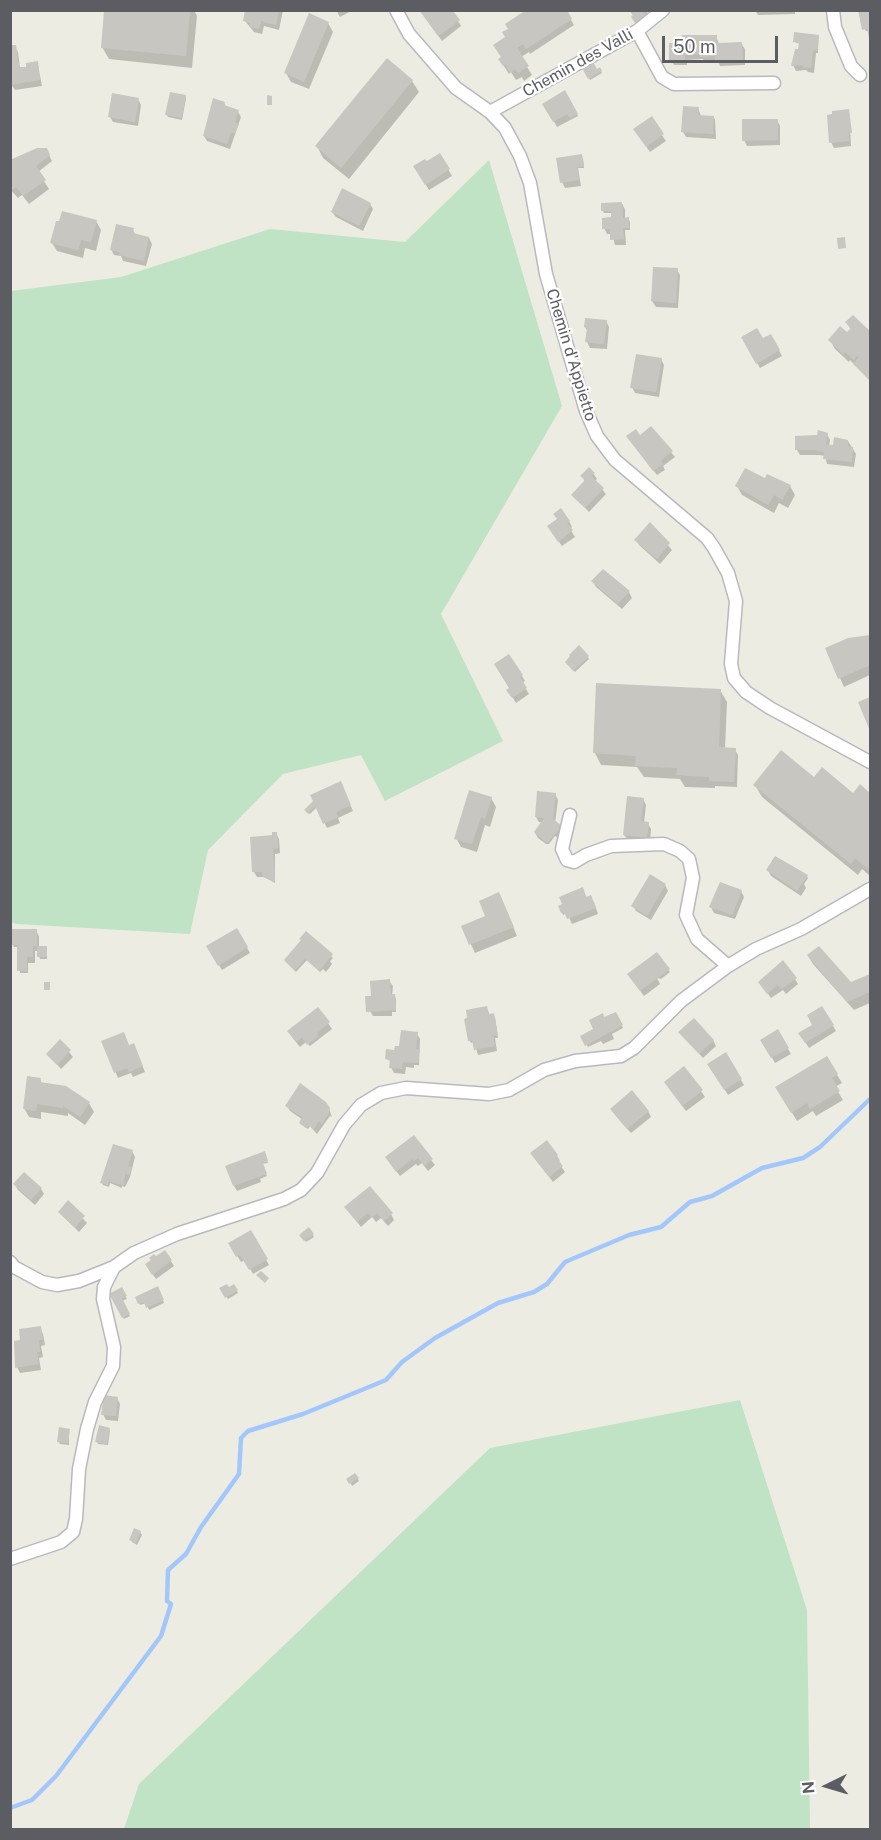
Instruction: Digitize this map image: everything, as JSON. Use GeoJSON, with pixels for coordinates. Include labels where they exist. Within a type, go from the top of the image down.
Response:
{"type":"FeatureCollection","features":[{"type":"Feature","properties":{"kind":"street","name":"Chemin d'Appietto"},"geometry":{"type":"LineString","coordinates":[[396,10],[409,34],[456,88],[490,112],[505,128],[520,156],[530,183],[546,274],[586,411],[597,436],[615,460],[707,538],[728,573],[736,601],[731,664],[734,678],[746,692],[770,708],[870,762]]}},
{"type":"Feature","properties":{"kind":"street","name":"Chemin des Valli"},"geometry":{"type":"LineString","coordinates":[[490,112],[637,32],[663,10]]}},
{"type":"Feature","properties":{"kind":"street"},"geometry":{"type":"LineString","coordinates":[[833,10],[835,27],[851,66],[860,75]]}},
{"type":"Feature","properties":{"kind":"street"},"geometry":{"type":"LineString","coordinates":[[637,32],[662,77],[674,84],[774,83]]}},
{"type":"Feature","properties":{"kind":"street"},"geometry":{"type":"LineString","coordinates":[[570,815],[562,849],[567,860],[574,862],[612,846],[664,844],[680,851],[689,859],[693,878],[686,915],[697,939],[728,966]]}},
{"type":"Feature","properties":{"kind":"street"},"geometry":{"type":"LineString","coordinates":[[10,1262],[14,1267],[42,1282],[57,1285],[79,1281],[177,1234],[284,1199],[301,1190],[317,1173],[344,1125],[361,1105],[381,1093],[406,1088],[489,1094],[509,1090],[544,1071],[575,1061],[621,1056],[633,1048],[681,1001],[728,966],[756,949],[801,929],[870,889]]}},
{"type":"Feature","properties":{"kind":"street"},"geometry":{"type":"LineString","coordinates":[[10,1559],[61,1542],[73,1532],[79,1469],[87,1430],[95,1402],[113,1366],[114,1347],[103,1299],[104,1287],[114,1266]]}},
{"type":"Feature","properties":{"kind":"green space"},"geometry":{"type":"Polygon","coordinates":[[[489,160],[562,406],[441,614],[503,741],[385,801],[361,755],[283,774],[208,850],[190,934],[11,922],[11,291],[121,277],[270,229],[405,242],[489,160]]]}},
{"type":"Feature","properties":{"kind":"green space"},"geometry":{"type":"Polygon","coordinates":[[[740,1400],[807,1610],[810,1829],[124,1829],[139,1784],[490,1448],[740,1400]]]}},
{"type":"Feature","properties":{"kind":"building"},"geometry":{"type":"Polygon","coordinates":[[[104,10],[190,10],[186,56],[101,48],[104,10]]]}},
{"type":"Feature","properties":{"kind":"building"},"geometry":{"type":"Polygon","coordinates":[[[245,10],[279,10],[276,25],[261,21],[259,29],[249,27],[250,23],[243,21],[245,10]]]}},
{"type":"Feature","properties":{"kind":"building"},"geometry":{"type":"Polygon","coordinates":[[[419,10],[452,10],[460,20],[438,36],[419,10]]]}},
{"type":"Feature","properties":{"kind":"building"},"geometry":{"type":"Polygon","coordinates":[[[526,10],[567,10],[572,19],[526,49],[523,44],[517,48],[529,66],[518,73],[515,69],[510,73],[505,64],[503,66],[498,59],[501,57],[493,45],[505,37],[502,32],[508,29],[505,24],[526,10]]]}},
{"type":"Feature","properties":{"kind":"building"},"geometry":{"type":"Polygon","coordinates":[[[629,10],[642,10],[646,15],[635,23],[629,10]]]}},
{"type":"Feature","properties":{"kind":"building"},"geometry":{"type":"Polygon","coordinates":[[[858,10],[870,10],[870,43],[867,29],[862,30],[858,10]]]}},
{"type":"Feature","properties":{"kind":"building"},"geometry":{"type":"Polygon","coordinates":[[[309,13],[329,22],[304,82],[284,73],[309,13]]]}},
{"type":"Feature","properties":{"kind":"building"},"geometry":{"type":"Polygon","coordinates":[[[794,32],[819,35],[818,51],[813,50],[811,68],[803,67],[803,65],[791,66],[795,49],[798,49],[799,43],[793,42],[794,32]]]}},
{"type":"Feature","properties":{"kind":"building"},"geometry":{"type":"Polygon","coordinates":[[[682,35],[717,35],[717,43],[742,42],[743,60],[715,60],[715,56],[700,57],[700,54],[685,55],[685,60],[669,60],[669,43],[682,43],[682,35]]]}},
{"type":"Feature","properties":{"kind":"building"},"geometry":{"type":"Polygon","coordinates":[[[10,45],[16,45],[19,67],[26,67],[26,63],[38,61],[40,80],[10,85],[10,45]]]}},
{"type":"Feature","properties":{"kind":"building"},"geometry":{"type":"Polygon","coordinates":[[[387,58],[413,80],[341,168],[315,146],[387,58]]]}},
{"type":"Feature","properties":{"kind":"building"},"geometry":{"type":"Polygon","coordinates":[[[593,62],[597,69],[600,67],[602,71],[588,79],[582,68],[593,62]]]}},
{"type":"Feature","properties":{"kind":"building"},"geometry":{"type":"Polygon","coordinates":[[[565,90],[578,114],[570,118],[567,114],[553,122],[542,104],[565,90]]]}},
{"type":"Feature","properties":{"kind":"building"},"geometry":{"type":"Polygon","coordinates":[[[170,92],[186,95],[182,118],[165,115],[170,92]]]}},
{"type":"Feature","properties":{"kind":"building"},"geometry":{"type":"Polygon","coordinates":[[[112,93],[139,98],[135,122],[108,117],[112,93]]]}},
{"type":"Feature","properties":{"kind":"building"},"geometry":{"type":"Polygon","coordinates":[[[267,95],[272,96],[272,105],[267,105],[267,95]]]}},
{"type":"Feature","properties":{"kind":"building"},"geometry":{"type":"Polygon","coordinates":[[[213,98],[239,110],[235,122],[239,124],[235,134],[231,132],[227,144],[203,136],[213,98]]]}},
{"type":"Feature","properties":{"kind":"building"},"geometry":{"type":"Polygon","coordinates":[[[683,106],[699,107],[698,115],[714,116],[713,134],[681,132],[683,106]]]}},
{"type":"Feature","properties":{"kind":"building"},"geometry":{"type":"Polygon","coordinates":[[[849,109],[852,133],[849,133],[849,141],[829,143],[827,115],[832,114],[832,111],[849,109]]]}},
{"type":"Feature","properties":{"kind":"building"},"geometry":{"type":"Polygon","coordinates":[[[652,116],[664,134],[646,147],[633,129],[652,116]]]}},
{"type":"Feature","properties":{"kind":"building"},"geometry":{"type":"Polygon","coordinates":[[[742,119],[778,119],[778,140],[742,141],[742,119]]]}},
{"type":"Feature","properties":{"kind":"building"},"geometry":{"type":"Polygon","coordinates":[[[37,148],[47,148],[50,155],[36,166],[46,180],[23,196],[16,187],[12,190],[10,188],[10,160],[37,148]]]}},
{"type":"Feature","properties":{"kind":"building"},"geometry":{"type":"Polygon","coordinates":[[[440,153],[450,169],[425,185],[413,166],[440,153]]]}},
{"type":"Feature","properties":{"kind":"building"},"geometry":{"type":"Polygon","coordinates":[[[582,154],[584,166],[577,167],[579,180],[560,183],[556,158],[582,154]]]}},
{"type":"Feature","properties":{"kind":"building"},"geometry":{"type":"Polygon","coordinates":[[[342,188],[371,203],[359,226],[331,212],[342,188]]]}},
{"type":"Feature","properties":{"kind":"building"},"geometry":{"type":"Polygon","coordinates":[[[622,202],[623,218],[629,217],[629,228],[623,228],[624,239],[610,240],[610,229],[602,229],[602,218],[611,217],[611,211],[601,211],[601,203],[622,202]]]}},
{"type":"Feature","properties":{"kind":"building"},"geometry":{"type":"Polygon","coordinates":[[[62,211],[97,220],[91,242],[81,240],[78,250],[50,243],[56,221],[59,221],[62,211]]]}},
{"type":"Feature","properties":{"kind":"building"},"geometry":{"type":"Polygon","coordinates":[[[116,224],[134,228],[133,233],[149,237],[144,261],[119,255],[119,252],[110,250],[116,224]]]}},
{"type":"Feature","properties":{"kind":"building"},"geometry":{"type":"Polygon","coordinates":[[[845,237],[846,248],[838,249],[837,238],[845,237]]]}},
{"type":"Feature","properties":{"kind":"building"},"geometry":{"type":"Polygon","coordinates":[[[653,267],[678,268],[676,303],[651,301],[653,267]]]}},
{"type":"Feature","properties":{"kind":"building"},"geometry":{"type":"Polygon","coordinates":[[[853,315],[870,331],[870,380],[853,364],[859,357],[857,356],[854,360],[845,352],[843,354],[828,340],[840,326],[847,332],[851,328],[845,322],[853,315]]]}},
{"type":"Feature","properties":{"kind":"building"},"geometry":{"type":"Polygon","coordinates":[[[585,318],[607,320],[604,344],[585,342],[587,328],[584,327],[585,318]]]}},
{"type":"Feature","properties":{"kind":"building"},"geometry":{"type":"Polygon","coordinates":[[[757,328],[763,338],[771,334],[780,350],[756,364],[741,337],[757,328]]]}},
{"type":"Feature","properties":{"kind":"building"},"geometry":{"type":"Polygon","coordinates":[[[636,354],[662,358],[656,392],[630,388],[636,354]]]}},
{"type":"Feature","properties":{"kind":"building"},"geometry":{"type":"Polygon","coordinates":[[[651,426],[673,451],[661,460],[663,464],[653,471],[626,436],[636,429],[640,435],[651,426]]]}},
{"type":"Feature","properties":{"kind":"building"},"geometry":{"type":"Polygon","coordinates":[[[818,430],[828,433],[826,444],[833,445],[834,437],[848,440],[848,446],[853,447],[852,462],[823,459],[824,452],[815,450],[795,450],[795,436],[817,435],[818,430]]]}},
{"type":"Feature","properties":{"kind":"building"},"geometry":{"type":"Polygon","coordinates":[[[589,467],[595,473],[591,476],[604,488],[585,508],[571,495],[585,480],[580,476],[589,467]]]}},
{"type":"Feature","properties":{"kind":"building"},"geometry":{"type":"Polygon","coordinates":[[[745,468],[765,478],[767,474],[791,485],[782,500],[774,495],[768,505],[735,486],[745,468]]]}},
{"type":"Feature","properties":{"kind":"building"},"geometry":{"type":"Polygon","coordinates":[[[561,508],[570,521],[567,523],[573,530],[558,542],[547,526],[557,519],[553,514],[561,508]]]}},
{"type":"Feature","properties":{"kind":"building"},"geometry":{"type":"Polygon","coordinates":[[[650,522],[670,543],[657,559],[634,540],[650,522]]]}},
{"type":"Feature","properties":{"kind":"building"},"geometry":{"type":"Polygon","coordinates":[[[603,569],[630,591],[618,604],[591,581],[603,569]]]}},
{"type":"Feature","properties":{"kind":"building"},"geometry":{"type":"Polygon","coordinates":[[[870,635],[870,665],[838,679],[825,648],[848,638],[870,635]]]}},
{"type":"Feature","properties":{"kind":"building"},"geometry":{"type":"Polygon","coordinates":[[[579,645],[589,656],[573,671],[565,662],[579,645]]]}},
{"type":"Feature","properties":{"kind":"building"},"geometry":{"type":"Polygon","coordinates":[[[509,654],[523,675],[520,677],[527,688],[512,698],[506,690],[509,688],[494,664],[509,654]]]}},
{"type":"Feature","properties":{"kind":"building"},"geometry":{"type":"Polygon","coordinates":[[[596,683],[721,689],[719,747],[736,748],[734,782],[709,781],[709,777],[676,775],[677,768],[635,766],[636,756],[593,753],[596,683]]]}},
{"type":"Feature","properties":{"kind":"building"},"geometry":{"type":"Polygon","coordinates":[[[870,697],[870,731],[858,702],[870,697]]]}},
{"type":"Feature","properties":{"kind":"building"},"geometry":{"type":"Polygon","coordinates":[[[781,750],[814,777],[822,767],[853,793],[860,784],[870,793],[870,866],[868,869],[855,858],[851,864],[753,785],[781,750]]]}},
{"type":"Feature","properties":{"kind":"building"},"geometry":{"type":"Polygon","coordinates":[[[341,781],[351,805],[336,812],[338,817],[323,824],[315,806],[308,813],[304,810],[313,801],[310,795],[341,781]]]}},
{"type":"Feature","properties":{"kind":"building"},"geometry":{"type":"Polygon","coordinates":[[[469,790],[492,797],[485,819],[481,817],[472,844],[454,839],[469,790]]]}},
{"type":"Feature","properties":{"kind":"building"},"geometry":{"type":"Polygon","coordinates":[[[537,791],[556,793],[553,819],[562,826],[547,843],[534,832],[544,818],[535,817],[537,791]]]}},
{"type":"Feature","properties":{"kind":"building"},"geometry":{"type":"Polygon","coordinates":[[[627,796],[644,798],[641,821],[649,822],[647,838],[623,835],[627,796]]]}},
{"type":"Feature","properties":{"kind":"building"},"geometry":{"type":"Polygon","coordinates":[[[272,832],[277,832],[278,848],[273,849],[275,882],[263,877],[262,872],[252,872],[250,837],[272,835],[272,832]]]}},
{"type":"Feature","properties":{"kind":"building"},"geometry":{"type":"Polygon","coordinates":[[[775,856],[808,875],[797,891],[766,870],[775,856]]]}},
{"type":"Feature","properties":{"kind":"building"},"geometry":{"type":"Polygon","coordinates":[[[650,874],[666,884],[647,916],[631,906],[650,874]]]}},
{"type":"Feature","properties":{"kind":"building"},"geometry":{"type":"Polygon","coordinates":[[[720,882],[742,890],[732,915],[709,907],[720,882]]]}},
{"type":"Feature","properties":{"kind":"building"},"geometry":{"type":"Polygon","coordinates":[[[583,887],[586,897],[591,895],[596,908],[567,919],[558,906],[562,904],[559,897],[583,887]]]}},
{"type":"Feature","properties":{"kind":"building"},"geometry":{"type":"Polygon","coordinates":[[[499,892],[514,927],[469,945],[461,926],[485,916],[479,901],[499,892]]]}},
{"type":"Feature","properties":{"kind":"building"},"geometry":{"type":"Polygon","coordinates":[[[237,928],[248,947],[218,966],[206,946],[237,928]]]}},
{"type":"Feature","properties":{"kind":"building"},"geometry":{"type":"Polygon","coordinates":[[[11,929],[37,929],[37,946],[33,946],[33,957],[27,957],[27,971],[17,971],[17,945],[12,945],[11,929]]]}},
{"type":"Feature","properties":{"kind":"building"},"geometry":{"type":"Polygon","coordinates":[[[306,931],[333,954],[319,971],[305,959],[295,970],[284,960],[306,931]]]}},
{"type":"Feature","properties":{"kind":"building"},"geometry":{"type":"Polygon","coordinates":[[[37,946],[47,946],[47,957],[37,957],[37,946]]]}},
{"type":"Feature","properties":{"kind":"building"},"geometry":{"type":"Polygon","coordinates":[[[819,946],[851,982],[870,974],[870,992],[847,1002],[807,955],[819,946]]]}},
{"type":"Feature","properties":{"kind":"building"},"geometry":{"type":"Polygon","coordinates":[[[657,952],[670,969],[640,991],[627,974],[657,952]]]}},
{"type":"Feature","properties":{"kind":"building"},"geometry":{"type":"Polygon","coordinates":[[[783,960],[797,978],[781,989],[778,985],[767,994],[758,982],[783,960]]]}},
{"type":"Feature","properties":{"kind":"building"},"geometry":{"type":"Polygon","coordinates":[[[390,979],[391,994],[395,994],[396,1010],[366,1012],[365,996],[371,996],[370,981],[390,979]]]}},
{"type":"Feature","properties":{"kind":"building"},"geometry":{"type":"Polygon","coordinates":[[[44,982],[50,982],[50,990],[44,990],[44,982]]]}},
{"type":"Feature","properties":{"kind":"building"},"geometry":{"type":"Polygon","coordinates":[[[487,1006],[489,1014],[494,1013],[498,1035],[493,1036],[495,1046],[474,1050],[472,1041],[468,1041],[464,1019],[467,1018],[466,1010],[487,1006]]]}},
{"type":"Feature","properties":{"kind":"building"},"geometry":{"type":"Polygon","coordinates":[[[822,1006],[834,1025],[805,1043],[798,1033],[812,1025],[807,1015],[822,1006]]]}},
{"type":"Feature","properties":{"kind":"building"},"geometry":{"type":"Polygon","coordinates":[[[318,1007],[330,1022],[317,1033],[319,1036],[307,1045],[302,1037],[296,1042],[287,1031],[318,1007]]]}},
{"type":"Feature","properties":{"kind":"building"},"geometry":{"type":"Polygon","coordinates":[[[616,1012],[623,1025],[585,1046],[580,1036],[593,1029],[589,1020],[603,1013],[604,1017],[616,1012]]]}},
{"type":"Feature","properties":{"kind":"building"},"geometry":{"type":"Polygon","coordinates":[[[694,1018],[714,1040],[699,1054],[678,1032],[694,1018]]]}},
{"type":"Feature","properties":{"kind":"building"},"geometry":{"type":"Polygon","coordinates":[[[778,1029],[789,1048],[771,1058],[760,1040],[778,1029]]]}},
{"type":"Feature","properties":{"kind":"building"},"geometry":{"type":"Polygon","coordinates":[[[401,1030],[418,1032],[416,1049],[420,1049],[418,1063],[403,1062],[402,1069],[389,1068],[390,1060],[385,1059],[386,1049],[394,1050],[395,1046],[399,1046],[401,1030]]]}},
{"type":"Feature","properties":{"kind":"building"},"geometry":{"type":"Polygon","coordinates":[[[124,1032],[129,1045],[134,1043],[143,1066],[129,1072],[127,1068],[114,1073],[101,1041],[124,1032]]]}},
{"type":"Feature","properties":{"kind":"building"},"geometry":{"type":"Polygon","coordinates":[[[60,1039],[71,1050],[57,1065],[46,1054],[60,1039]]]}},
{"type":"Feature","properties":{"kind":"building"},"geometry":{"type":"Polygon","coordinates":[[[726,1052],[742,1079],[724,1090],[707,1064],[726,1052]]]}},
{"type":"Feature","properties":{"kind":"building"},"geometry":{"type":"Polygon","coordinates":[[[827,1056],[838,1074],[832,1078],[840,1091],[810,1109],[807,1103],[791,1113],[775,1087],[827,1056]]]}},
{"type":"Feature","properties":{"kind":"building"},"geometry":{"type":"Polygon","coordinates":[[[684,1066],[703,1090],[682,1106],[664,1082],[684,1066]]]}},
{"type":"Feature","properties":{"kind":"building"},"geometry":{"type":"Polygon","coordinates":[[[27,1076],[41,1078],[40,1082],[66,1086],[90,1102],[80,1117],[63,1106],[63,1108],[37,1104],[36,1111],[23,1109],[27,1076]]]}},
{"type":"Feature","properties":{"kind":"building"},"geometry":{"type":"Polygon","coordinates":[[[300,1083],[326,1102],[330,1108],[322,1124],[319,1121],[314,1129],[308,1126],[306,1128],[299,1123],[302,1117],[285,1106],[300,1083]]]}},
{"type":"Feature","properties":{"kind":"building"},"geometry":{"type":"Polygon","coordinates":[[[632,1090],[649,1111],[627,1129],[610,1109],[632,1090]]]}},
{"type":"Feature","properties":{"kind":"building"},"geometry":{"type":"Polygon","coordinates":[[[414,1135],[433,1159],[424,1166],[418,1158],[414,1161],[412,1159],[396,1172],[385,1157],[414,1135]]]}},
{"type":"Feature","properties":{"kind":"building"},"geometry":{"type":"Polygon","coordinates":[[[547,1140],[563,1166],[549,1177],[530,1153],[547,1140]]]}},
{"type":"Feature","properties":{"kind":"building"},"geometry":{"type":"Polygon","coordinates":[[[113,1144],[133,1150],[128,1166],[132,1167],[129,1175],[125,1174],[124,1186],[109,1181],[108,1185],[100,1183],[113,1144]]]}},
{"type":"Feature","properties":{"kind":"building"},"geometry":{"type":"Polygon","coordinates":[[[265,1151],[268,1161],[263,1163],[267,1174],[233,1186],[225,1166],[265,1151]]]}},
{"type":"Feature","properties":{"kind":"building"},"geometry":{"type":"Polygon","coordinates":[[[24,1172],[42,1188],[31,1200],[13,1184],[24,1172]]]}},
{"type":"Feature","properties":{"kind":"building"},"geometry":{"type":"Polygon","coordinates":[[[370,1186],[393,1213],[384,1221],[377,1213],[372,1217],[368,1213],[357,1222],[344,1207],[370,1186]]]}},
{"type":"Feature","properties":{"kind":"building"},"geometry":{"type":"Polygon","coordinates":[[[68,1200],[85,1216],[75,1228],[58,1212],[68,1200]]]}},
{"type":"Feature","properties":{"kind":"building"},"geometry":{"type":"Polygon","coordinates":[[[309,1227],[314,1234],[304,1241],[299,1235],[309,1227]]]}},
{"type":"Feature","properties":{"kind":"building"},"geometry":{"type":"Polygon","coordinates":[[[251,1230],[268,1259],[249,1270],[240,1255],[236,1257],[228,1243],[251,1230]]]}},
{"type":"Feature","properties":{"kind":"building"},"geometry":{"type":"Polygon","coordinates":[[[165,1250],[172,1260],[152,1275],[145,1264],[154,1254],[156,1256],[165,1250]]]}},
{"type":"Feature","properties":{"kind":"building"},"geometry":{"type":"Polygon","coordinates":[[[261,1271],[269,1278],[265,1283],[256,1275],[261,1271]]]}},
{"type":"Feature","properties":{"kind":"building"},"geometry":{"type":"Polygon","coordinates":[[[227,1284],[229,1287],[234,1284],[238,1290],[225,1298],[219,1288],[227,1284]]]}},
{"type":"Feature","properties":{"kind":"building"},"geometry":{"type":"Polygon","coordinates":[[[158,1286],[164,1300],[146,1308],[144,1302],[138,1304],[135,1297],[158,1286]]]}},
{"type":"Feature","properties":{"kind":"building"},"geometry":{"type":"Polygon","coordinates":[[[122,1287],[127,1296],[122,1298],[130,1314],[122,1318],[109,1294],[122,1287]]]}},
{"type":"Feature","properties":{"kind":"building"},"geometry":{"type":"Polygon","coordinates":[[[41,1326],[43,1340],[39,1340],[40,1352],[37,1352],[39,1364],[15,1368],[14,1341],[20,1340],[19,1329],[41,1326]]]}},
{"type":"Feature","properties":{"kind":"building"},"geometry":{"type":"Polygon","coordinates":[[[104,1395],[118,1397],[116,1416],[101,1415],[104,1395]]]}},
{"type":"Feature","properties":{"kind":"building"},"geometry":{"type":"Polygon","coordinates":[[[99,1425],[110,1428],[107,1444],[95,1442],[99,1425]]]}},
{"type":"Feature","properties":{"kind":"building"},"geometry":{"type":"Polygon","coordinates":[[[59,1427],[70,1429],[68,1443],[57,1442],[59,1427]]]}},
{"type":"Feature","properties":{"kind":"building"},"geometry":{"type":"Polygon","coordinates":[[[355,1473],[359,1478],[349,1484],[346,1479],[355,1473]]]}},
{"type":"Feature","properties":{"kind":"building"},"geometry":{"type":"Polygon","coordinates":[[[134,1528],[141,1531],[136,1543],[129,1540],[134,1528]]]}},
{"type":"Feature","properties":{"kind":"waterway"},"geometry":{"type":"LineString","coordinates":[[10,1808],[32,1800],[56,1776],[161,1636],[171,1604],[167,1601],[168,1570],[186,1554],[201,1527],[239,1474],[241,1438],[248,1431],[303,1414],[386,1380],[402,1362],[435,1338],[498,1303],[534,1292],[547,1284],[565,1262],[629,1235],[661,1227],[690,1202],[712,1196],[762,1168],[803,1158],[820,1147],[870,1099]]}}]}
